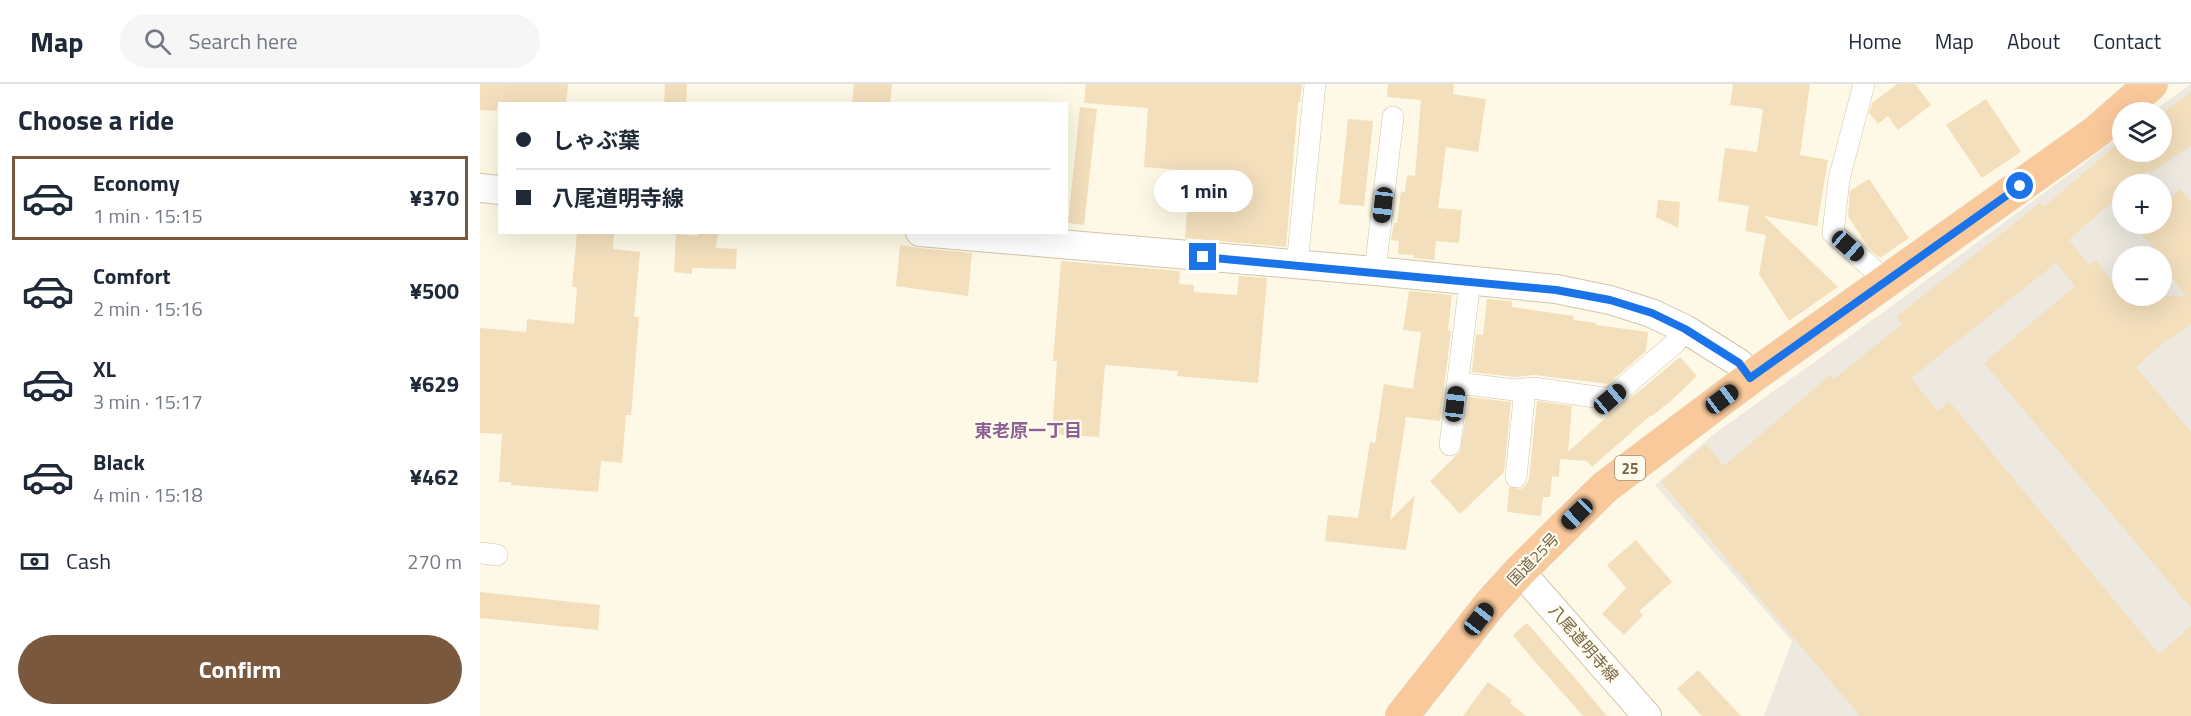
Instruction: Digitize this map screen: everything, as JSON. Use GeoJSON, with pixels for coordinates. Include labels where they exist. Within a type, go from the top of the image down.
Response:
{"type":"FeatureCollection","features":[{"type":"Feature","properties":{"kind":"highway","name":"国道25号"},"geometry":{"type":"LineString","coordinates":[[1402,716],[1491,603],[1605,487],[1750,378],[2096,132],[2151,84]]}},
{"type":"Feature","properties":{"kind":"main road"},"geometry":{"type":"LineString","coordinates":[[480,188],[498,190]]}},
{"type":"Feature","properties":{"kind":"main road"},"geometry":{"type":"LineString","coordinates":[[943,234],[1556,290],[1610,300],[1652,313],[1685,329],[1739,363],[1750,378]]}},
{"type":"Feature","properties":{"kind":"main road","name":"八尾道明寺線"},"geometry":{"type":"LineString","coordinates":[[1520,571],[1647,716]]}},
{"type":"Feature","properties":{"kind":"street"},"geometry":{"type":"LineString","coordinates":[[1297,265],[1315,84]]}},
{"type":"Feature","properties":{"kind":"street"},"geometry":{"type":"LineString","coordinates":[[1864,84],[1839,179],[1833,233],[1886,281]]}},
{"type":"Feature","properties":{"kind":"street"},"geometry":{"type":"LineString","coordinates":[[1375,272],[1393,117]]}},
{"type":"Feature","properties":{"kind":"street"},"geometry":{"type":"LineString","coordinates":[[1450,445],[1470,281]]}},
{"type":"Feature","properties":{"kind":"street"},"geometry":{"type":"LineString","coordinates":[[1458,383],[1610,399],[1675,343],[1685,329]]}},
{"type":"Feature","properties":{"kind":"street"},"geometry":{"type":"LineString","coordinates":[[1516,477],[1525,389]]}},
{"type":"Feature","properties":{"kind":"shaded area"},"geometry":{"type":"Polygon","coordinates":[[[2191,84],[2191,716],[1764,716],[1792,641],[1655,485],[1714,434],[1885,311],[2112,142],[2112,162],[2172,162],[2172,102],[2166,102],[2191,84]]]}},
{"type":"Feature","properties":{"kind":"building"},"geometry":{"type":"Polygon","coordinates":[[[480,84],[568,84],[566,102],[498,102],[497,111],[480,110],[480,84]]]}},
{"type":"Feature","properties":{"kind":"building"},"geometry":{"type":"Polygon","coordinates":[[[665,84],[687,84],[686,102],[664,102],[665,84]]]}},
{"type":"Feature","properties":{"kind":"building"},"geometry":{"type":"Polygon","coordinates":[[[854,84],[892,84],[890,102],[852,102],[854,84]]]}},
{"type":"Feature","properties":{"kind":"building"},"geometry":{"type":"Polygon","coordinates":[[[1086,84],[1302,84],[1300,102],[1298,102],[1286,247],[1185,238],[1190,171],[1144,167],[1148,108],[1084,103],[1086,84]]]}},
{"type":"Feature","properties":{"kind":"building"},"geometry":{"type":"Polygon","coordinates":[[[1388,84],[1454,84],[1453,94],[1486,99],[1478,152],[1446,147],[1438,208],[1462,210],[1459,243],[1436,241],[1434,260],[1398,254],[1399,241],[1391,240],[1394,223],[1397,223],[1401,192],[1405,192],[1407,175],[1415,176],[1421,100],[1387,97],[1388,84]]]}},
{"type":"Feature","properties":{"kind":"building"},"geometry":{"type":"Polygon","coordinates":[[[1733,84],[1810,84],[1800,155],[1828,160],[1817,226],[1764,216],[1838,287],[1789,321],[1759,274],[1766,235],[1745,231],[1749,206],[1718,201],[1725,148],[1757,152],[1763,109],[1730,105],[1733,84]]]}},
{"type":"Feature","properties":{"kind":"building"},"geometry":{"type":"Polygon","coordinates":[[[1897,84],[1915,84],[1931,105],[1898,130],[1888,116],[1878,124],[1869,113],[1872,103],[1897,84]]]}},
{"type":"Feature","properties":{"kind":"building"},"geometry":{"type":"Polygon","coordinates":[[[2191,92],[2191,145],[2172,158],[2172,106],[2191,92]]]}},
{"type":"Feature","properties":{"kind":"building"},"geometry":{"type":"Polygon","coordinates":[[[1986,99],[2021,152],[1982,178],[1946,125],[1986,99]]]}},
{"type":"Feature","properties":{"kind":"building"},"geometry":{"type":"Polygon","coordinates":[[[1080,107],[1097,109],[1084,225],[1068,223],[1080,107]]]}},
{"type":"Feature","properties":{"kind":"building"},"geometry":{"type":"Polygon","coordinates":[[[1348,119],[1373,121],[1364,206],[1339,204],[1348,119]]]}},
{"type":"Feature","properties":{"kind":"building"},"geometry":{"type":"Polygon","coordinates":[[[2112,148],[2112,162],[2167,162],[2151,173],[2149,170],[2144,174],[2112,174],[2112,202],[2069,240],[2089,265],[2096,260],[2112,282],[2112,306],[2172,306],[2172,296],[2186,296],[2172,278],[2172,246],[2152,246],[2141,234],[2172,234],[2172,196],[2180,189],[2191,202],[2191,324],[2170,340],[2169,338],[2136,367],[2191,432],[2191,608],[1984,363],[2075,286],[2056,263],[1911,378],[1938,411],[1949,401],[2159,654],[2191,626],[2191,716],[1860,716],[1661,482],[1706,444],[1724,466],[1830,375],[1834,379],[1902,324],[1896,317],[2040,203],[2044,207],[2112,148]]]}},
{"type":"Feature","properties":{"kind":"building"},"geometry":{"type":"Polygon","coordinates":[[[1869,179],[1909,238],[1880,258],[1870,250],[1848,216],[1850,191],[1869,179]]]}},
{"type":"Feature","properties":{"kind":"building"},"geometry":{"type":"Polygon","coordinates":[[[1658,200],[1680,202],[1678,228],[1656,217],[1658,200]]]}},
{"type":"Feature","properties":{"kind":"building"},"geometry":{"type":"Polygon","coordinates":[[[577,234],[614,234],[613,249],[640,252],[634,317],[639,317],[631,415],[626,415],[622,463],[601,461],[598,492],[499,482],[502,434],[480,433],[480,328],[526,332],[527,319],[574,324],[577,287],[572,287],[577,234]]]}},
{"type":"Feature","properties":{"kind":"building"},"geometry":{"type":"Polygon","coordinates":[[[676,234],[698,236],[698,234],[718,234],[716,248],[737,249],[736,269],[692,268],[692,274],[674,272],[676,234]]]}},
{"type":"Feature","properties":{"kind":"building"},"geometry":{"type":"Polygon","coordinates":[[[900,245],[972,253],[968,296],[896,286],[900,245]]]}},
{"type":"Feature","properties":{"kind":"building"},"geometry":{"type":"Polygon","coordinates":[[[1061,261],[1180,271],[1179,284],[1194,285],[1194,292],[1237,295],[1239,276],[1267,278],[1258,383],[1177,376],[1178,371],[1105,365],[1099,437],[1052,434],[1057,361],[1053,361],[1061,261]]]}},
{"type":"Feature","properties":{"kind":"building"},"geometry":{"type":"Polygon","coordinates":[[[1409,291],[1452,295],[1448,331],[1451,331],[1440,421],[1406,417],[1390,520],[1415,495],[1406,550],[1325,541],[1328,515],[1358,518],[1370,442],[1375,443],[1384,384],[1413,389],[1421,332],[1403,330],[1409,291]]]}},
{"type":"Feature","properties":{"kind":"building"},"geometry":{"type":"Polygon","coordinates":[[[1487,299],[1512,301],[1512,307],[1574,316],[1573,320],[1597,323],[1596,325],[1648,332],[1646,351],[1608,384],[1535,375],[1515,377],[1472,372],[1476,334],[1483,335],[1487,299]]]}},
{"type":"Feature","properties":{"kind":"building"},"geometry":{"type":"Polygon","coordinates":[[[1680,357],[1697,376],[1672,400],[1651,415],[1592,467],[1587,461],[1560,459],[1559,477],[1552,476],[1550,497],[1543,497],[1541,516],[1507,512],[1509,487],[1521,489],[1529,479],[1537,401],[1572,406],[1568,452],[1613,411],[1680,357]]]}},
{"type":"Feature","properties":{"kind":"building"},"geometry":{"type":"Polygon","coordinates":[[[1469,397],[1511,402],[1504,472],[1460,514],[1430,481],[1460,452],[1469,397]]]}},
{"type":"Feature","properties":{"kind":"building"},"geometry":{"type":"Polygon","coordinates":[[[1636,540],[1672,582],[1639,611],[1643,615],[1624,635],[1602,614],[1626,588],[1607,565],[1636,540]]]}},
{"type":"Feature","properties":{"kind":"building"},"geometry":{"type":"Polygon","coordinates":[[[480,592],[600,605],[598,630],[480,618],[480,592]]]}},
{"type":"Feature","properties":{"kind":"building"},"geometry":{"type":"Polygon","coordinates":[[[1527,623],[1607,716],[1583,716],[1531,657],[1513,635],[1527,623]]]}},
{"type":"Feature","properties":{"kind":"building"},"geometry":{"type":"Polygon","coordinates":[[[1698,670],[1741,716],[1702,716],[1677,689],[1698,670]]]}},
{"type":"Feature","properties":{"kind":"building"},"geometry":{"type":"Polygon","coordinates":[[[1488,682],[1512,700],[1510,703],[1526,716],[1463,716],[1488,682]]]}},
{"type":"Feature","properties":{"kind":"district","name":"東老原一丁目"},"geometry":{"type":"Point","coordinates":[1028,430]}},
{"type":"Feature","properties":{"kind":"route"},"geometry":{"type":"LineString","coordinates":[[1203,257],[1556,290],[1610,300],[1652,313],[1685,329],[1739,363],[1750,378],[2020,186]]}}]}
